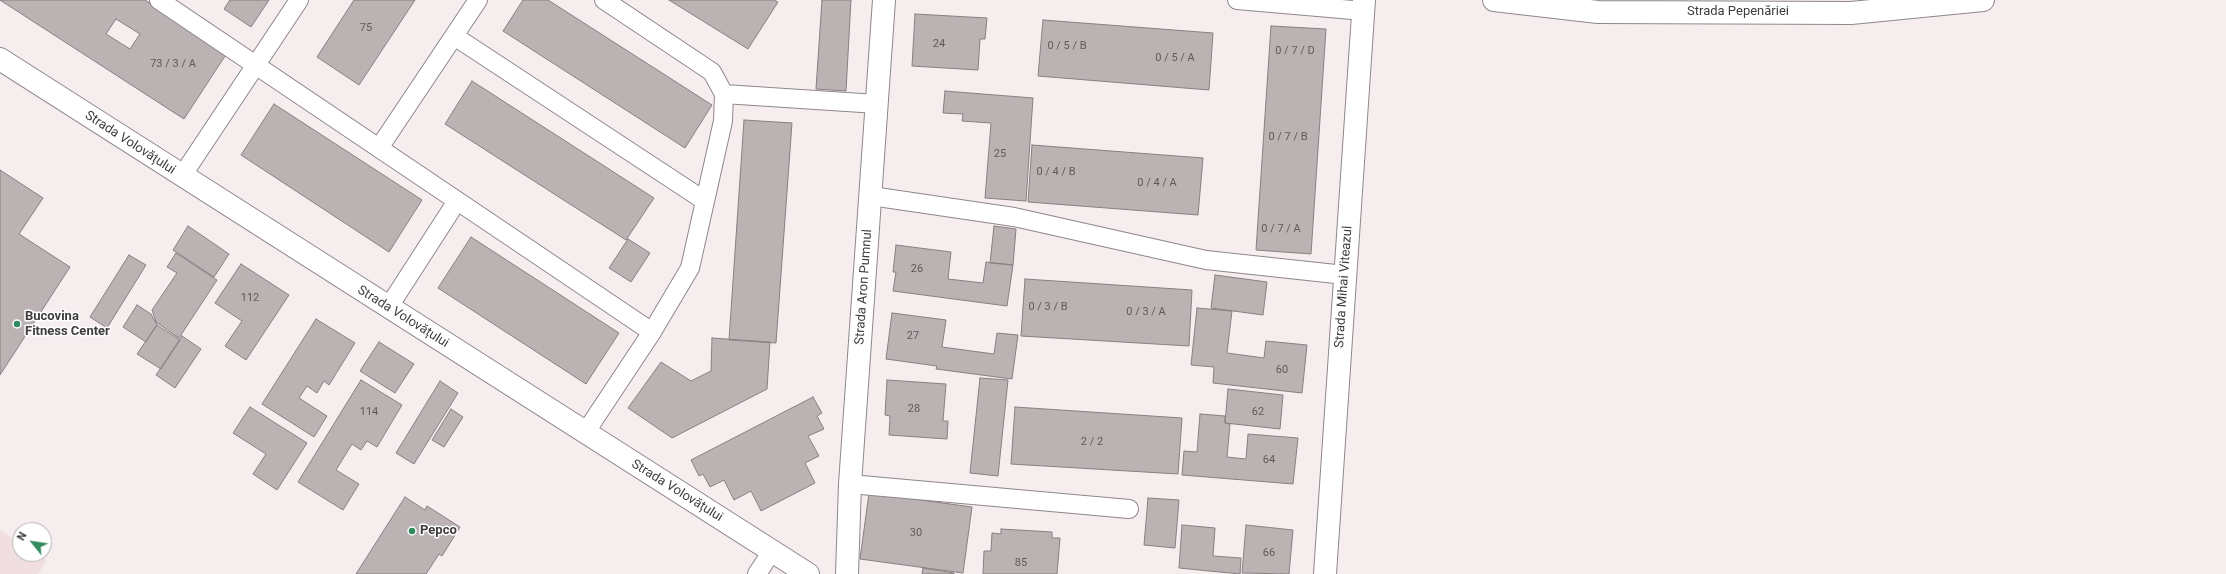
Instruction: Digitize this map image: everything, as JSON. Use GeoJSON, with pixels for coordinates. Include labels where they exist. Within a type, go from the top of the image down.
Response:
{"type":"FeatureCollection","features":[{"type":"Feature","properties":{"kind":"street","name":"Strada Aron Pumnul"},"geometry":{"type":"LineString","coordinates":[[847,574],[850,484],[884,0]]}},
{"type":"Feature","properties":{"kind":"street","name":"Strada Pepenăriei"},"geometry":{"type":"LineString","coordinates":[[1494,0],[1598,12],[1852,13],[1983,0]]}},
{"type":"Feature","properties":{"kind":"street","name":"Strada Mihai Viteazul"},"geometry":{"type":"LineString","coordinates":[[1325,574],[1364,5]]}},
{"type":"Feature","properties":{"kind":"street","name":"Strada Volovățului"},"geometry":{"type":"LineString","coordinates":[[0,59],[388,308],[808,574]]}},
{"type":"Feature","properties":{"kind":"lane"},"geometry":{"type":"LineString","coordinates":[[159,0],[652,332]]}},
{"type":"Feature","properties":{"kind":"lane"},"geometry":{"type":"LineString","coordinates":[[182,176],[299,0]]}},
{"type":"Feature","properties":{"kind":"lane"},"geometry":{"type":"LineString","coordinates":[[379,148],[478,0]]}},
{"type":"Feature","properties":{"kind":"lane"},"geometry":{"type":"LineString","coordinates":[[585,432],[652,332],[690,268],[723,121],[724,94],[712,72],[604,0]]}},
{"type":"Feature","properties":{"kind":"lane"},"geometry":{"type":"LineString","coordinates":[[1238,0],[1364,5]]}},
{"type":"Feature","properties":{"kind":"lane"},"geometry":{"type":"LineString","coordinates":[[454,36],[705,201]]}},
{"type":"Feature","properties":{"kind":"lane"},"geometry":{"type":"LineString","coordinates":[[724,94],[877,104]]}},
{"type":"Feature","properties":{"kind":"lane"},"geometry":{"type":"LineString","coordinates":[[870,196],[1014,217],[1206,260],[1345,275]]}},
{"type":"Feature","properties":{"kind":"lane"},"geometry":{"type":"LineString","coordinates":[[388,308],[457,201]]}},
{"type":"Feature","properties":{"kind":"lane"},"geometry":{"type":"LineString","coordinates":[[850,484],[1129,508]]}},
{"type":"Feature","properties":{"kind":"lane"},"geometry":{"type":"LineString","coordinates":[[757,574],[772,551]]}},
{"type":"Feature","properties":{"kind":"shaded area"},"geometry":{"type":"Polygon","coordinates":[[[0,530],[12,538],[12,562],[46,562],[38,574],[0,574],[0,530]]]}},
{"type":"Feature","properties":{"kind":"building"},"geometry":{"type":"Polygon","coordinates":[[[0,0],[145,0],[227,53],[184,119],[0,0]],[[116,19],[106,34],[130,49],[140,34],[116,19]]]}},
{"type":"Feature","properties":{"kind":"building"},"geometry":{"type":"Polygon","coordinates":[[[230,0],[269,0],[251,27],[224,9],[230,0]]]}},
{"type":"Feature","properties":{"kind":"building"},"geometry":{"type":"Polygon","coordinates":[[[354,0],[415,0],[359,85],[317,57],[354,0]]]}},
{"type":"Feature","properties":{"kind":"building"},"geometry":{"type":"Polygon","coordinates":[[[523,0],[548,0],[712,105],[685,148],[503,31],[523,0]]]}},
{"type":"Feature","properties":{"kind":"building"},"geometry":{"type":"Polygon","coordinates":[[[669,0],[774,0],[778,2],[748,49],[669,0]]]}},
{"type":"Feature","properties":{"kind":"building"},"geometry":{"type":"Polygon","coordinates":[[[822,0],[851,0],[846,91],[816,89],[822,0]]]}},
{"type":"Feature","properties":{"kind":"building"},"geometry":{"type":"Polygon","coordinates":[[[915,14],[987,18],[985,39],[980,39],[978,70],[912,66],[915,14]]]}},
{"type":"Feature","properties":{"kind":"building"},"geometry":{"type":"Polygon","coordinates":[[[1043,20],[1213,33],[1209,90],[1038,76],[1043,20]]]}},
{"type":"Feature","properties":{"kind":"building"},"geometry":{"type":"Polygon","coordinates":[[[1271,26],[1326,29],[1311,254],[1256,250],[1271,26]]]}},
{"type":"Feature","properties":{"kind":"building"},"geometry":{"type":"Polygon","coordinates":[[[472,81],[654,198],[626,240],[445,124],[472,81]]]}},
{"type":"Feature","properties":{"kind":"building"},"geometry":{"type":"Polygon","coordinates":[[[945,91],[1033,98],[1026,201],[985,198],[991,123],[962,121],[963,114],[943,113],[945,91]]]}},
{"type":"Feature","properties":{"kind":"building"},"geometry":{"type":"Polygon","coordinates":[[[274,104],[422,200],[389,252],[241,155],[274,104]]]}},
{"type":"Feature","properties":{"kind":"building"},"geometry":{"type":"Polygon","coordinates":[[[744,120],[792,123],[776,343],[729,340],[744,120]]]}},
{"type":"Feature","properties":{"kind":"building"},"geometry":{"type":"Polygon","coordinates":[[[1032,145],[1203,158],[1198,215],[1028,202],[1032,145]]]}},
{"type":"Feature","properties":{"kind":"building","name":"Bucovina Fitness Center"},"geometry":{"type":"Polygon","coordinates":[[[0,170],[43,198],[19,234],[70,267],[0,375],[0,170]]]}},
{"type":"Feature","properties":{"kind":"building"},"geometry":{"type":"Polygon","coordinates":[[[188,226],[229,254],[214,277],[173,250],[188,226]]]}},
{"type":"Feature","properties":{"kind":"building"},"geometry":{"type":"Polygon","coordinates":[[[994,226],[1016,229],[1013,265],[990,263],[994,226]]]}},
{"type":"Feature","properties":{"kind":"building"},"geometry":{"type":"Polygon","coordinates":[[[471,237],[619,333],[586,384],[438,288],[471,237]]]}},
{"type":"Feature","properties":{"kind":"building"},"geometry":{"type":"Polygon","coordinates":[[[628,239],[650,253],[631,282],[609,268],[628,239]]]}},
{"type":"Feature","properties":{"kind":"building"},"geometry":{"type":"Polygon","coordinates":[[[896,245],[951,252],[948,279],[983,283],[986,262],[1013,265],[1007,306],[893,291],[896,272],[893,272],[896,245]]]}},
{"type":"Feature","properties":{"kind":"building"},"geometry":{"type":"Polygon","coordinates":[[[176,253],[217,280],[179,338],[156,322],[152,310],[177,273],[167,267],[176,253]]]}},
{"type":"Feature","properties":{"kind":"building"},"geometry":{"type":"Polygon","coordinates":[[[129,255],[146,265],[107,328],[90,317],[129,255]]]}},
{"type":"Feature","properties":{"kind":"building"},"geometry":{"type":"Polygon","coordinates":[[[241,264],[289,295],[246,360],[225,346],[242,321],[215,303],[241,264]]]}},
{"type":"Feature","properties":{"kind":"building"},"geometry":{"type":"Polygon","coordinates":[[[1215,275],[1267,282],[1263,315],[1211,308],[1215,275]]]}},
{"type":"Feature","properties":{"kind":"building"},"geometry":{"type":"Polygon","coordinates":[[[1025,279],[1192,290],[1189,346],[1021,336],[1025,279]]]}},
{"type":"Feature","properties":{"kind":"building"},"geometry":{"type":"Polygon","coordinates":[[[137,305],[151,314],[157,325],[146,342],[123,327],[137,305]]]}},
{"type":"Feature","properties":{"kind":"building"},"geometry":{"type":"Polygon","coordinates":[[[1197,308],[1232,311],[1227,353],[1264,358],[1266,341],[1307,345],[1302,393],[1213,383],[1214,367],[1191,365],[1197,308]]]}},
{"type":"Feature","properties":{"kind":"building"},"geometry":{"type":"Polygon","coordinates":[[[892,313],[946,320],[942,347],[994,354],[997,333],[1018,335],[1012,379],[936,369],[937,366],[886,359],[892,313]]]}},
{"type":"Feature","properties":{"kind":"building"},"geometry":{"type":"Polygon","coordinates":[[[316,319],[355,343],[329,385],[324,381],[317,393],[307,386],[299,398],[327,416],[314,437],[262,404],[316,319]]]}},
{"type":"Feature","properties":{"kind":"building"},"geometry":{"type":"Polygon","coordinates":[[[157,325],[180,340],[161,369],[137,354],[157,325]]]}},
{"type":"Feature","properties":{"kind":"building"},"geometry":{"type":"Polygon","coordinates":[[[182,336],[201,349],[175,388],[156,375],[182,336]]]}},
{"type":"Feature","properties":{"kind":"building"},"geometry":{"type":"Polygon","coordinates":[[[712,338],[770,342],[767,389],[672,438],[628,408],[661,362],[691,381],[711,371],[712,338]]]}},
{"type":"Feature","properties":{"kind":"building"},"geometry":{"type":"Polygon","coordinates":[[[379,342],[414,364],[395,393],[360,371],[379,342]]]}},
{"type":"Feature","properties":{"kind":"building"},"geometry":{"type":"Polygon","coordinates":[[[980,378],[1008,380],[998,476],[970,473],[980,378]]]}},
{"type":"Feature","properties":{"kind":"building"},"geometry":{"type":"Polygon","coordinates":[[[361,380],[402,405],[377,447],[367,441],[361,450],[352,444],[336,470],[359,484],[343,510],[298,482],[361,380]]]}},
{"type":"Feature","properties":{"kind":"building"},"geometry":{"type":"Polygon","coordinates":[[[887,380],[946,384],[943,421],[948,421],[947,439],[889,435],[890,416],[885,415],[887,380]]]}},
{"type":"Feature","properties":{"kind":"building"},"geometry":{"type":"Polygon","coordinates":[[[440,381],[458,393],[414,464],[396,453],[440,381]]]}},
{"type":"Feature","properties":{"kind":"building"},"geometry":{"type":"Polygon","coordinates":[[[1228,389],[1283,395],[1280,429],[1225,423],[1228,389]]]}},
{"type":"Feature","properties":{"kind":"building"},"geometry":{"type":"Polygon","coordinates":[[[813,397],[822,413],[817,416],[824,429],[808,436],[819,456],[805,463],[815,483],[761,511],[751,491],[734,500],[724,480],[710,487],[703,474],[699,476],[691,460],[813,397]]]}},
{"type":"Feature","properties":{"kind":"building"},"geometry":{"type":"Polygon","coordinates":[[[250,407],[307,443],[277,490],[253,474],[266,454],[233,433],[250,407]]]}},
{"type":"Feature","properties":{"kind":"building"},"geometry":{"type":"Polygon","coordinates":[[[1015,407],[1182,418],[1178,474],[1011,464],[1015,407]]]}},
{"type":"Feature","properties":{"kind":"building"},"geometry":{"type":"Polygon","coordinates":[[[451,409],[463,417],[444,447],[432,440],[451,409]]]}},
{"type":"Feature","properties":{"kind":"building"},"geometry":{"type":"Polygon","coordinates":[[[1200,414],[1225,416],[1225,423],[1230,424],[1227,457],[1246,459],[1248,434],[1298,438],[1293,484],[1182,475],[1184,451],[1197,452],[1200,414]]]}},
{"type":"Feature","properties":{"kind":"building"},"geometry":{"type":"Polygon","coordinates":[[[869,493],[972,507],[963,573],[860,559],[869,493]]]}},
{"type":"Feature","properties":{"kind":"building"},"geometry":{"type":"Polygon","coordinates":[[[405,497],[425,510],[427,506],[460,527],[442,556],[439,554],[426,574],[356,574],[405,497]]]}},
{"type":"Feature","properties":{"kind":"building"},"geometry":{"type":"Polygon","coordinates":[[[1148,498],[1179,500],[1175,548],[1144,545],[1148,498]]]}},
{"type":"Feature","properties":{"kind":"building"},"geometry":{"type":"Polygon","coordinates":[[[1182,525],[1215,528],[1213,556],[1241,558],[1240,574],[1179,568],[1182,525]]]}},
{"type":"Feature","properties":{"kind":"building"},"geometry":{"type":"Polygon","coordinates":[[[1246,525],[1293,530],[1289,574],[1242,573],[1246,525]]]}},
{"type":"Feature","properties":{"kind":"building"},"geometry":{"type":"Polygon","coordinates":[[[1001,529],[1052,532],[1052,538],[1060,538],[1057,574],[983,574],[984,551],[991,551],[992,533],[1001,534],[1001,529]]]}},
{"type":"Feature","properties":{"kind":"building"},"geometry":{"type":"Polygon","coordinates":[[[923,568],[954,573],[954,574],[922,574],[923,568]]]}},
{"type":"Feature","properties":{"kind":"place","name":"Bucovina Fitness Center"},"geometry":{"type":"Point","coordinates":[17,324]}},
{"type":"Feature","properties":{"kind":"place","name":"Pepco"},"geometry":{"type":"Point","coordinates":[412,531]}}]}
